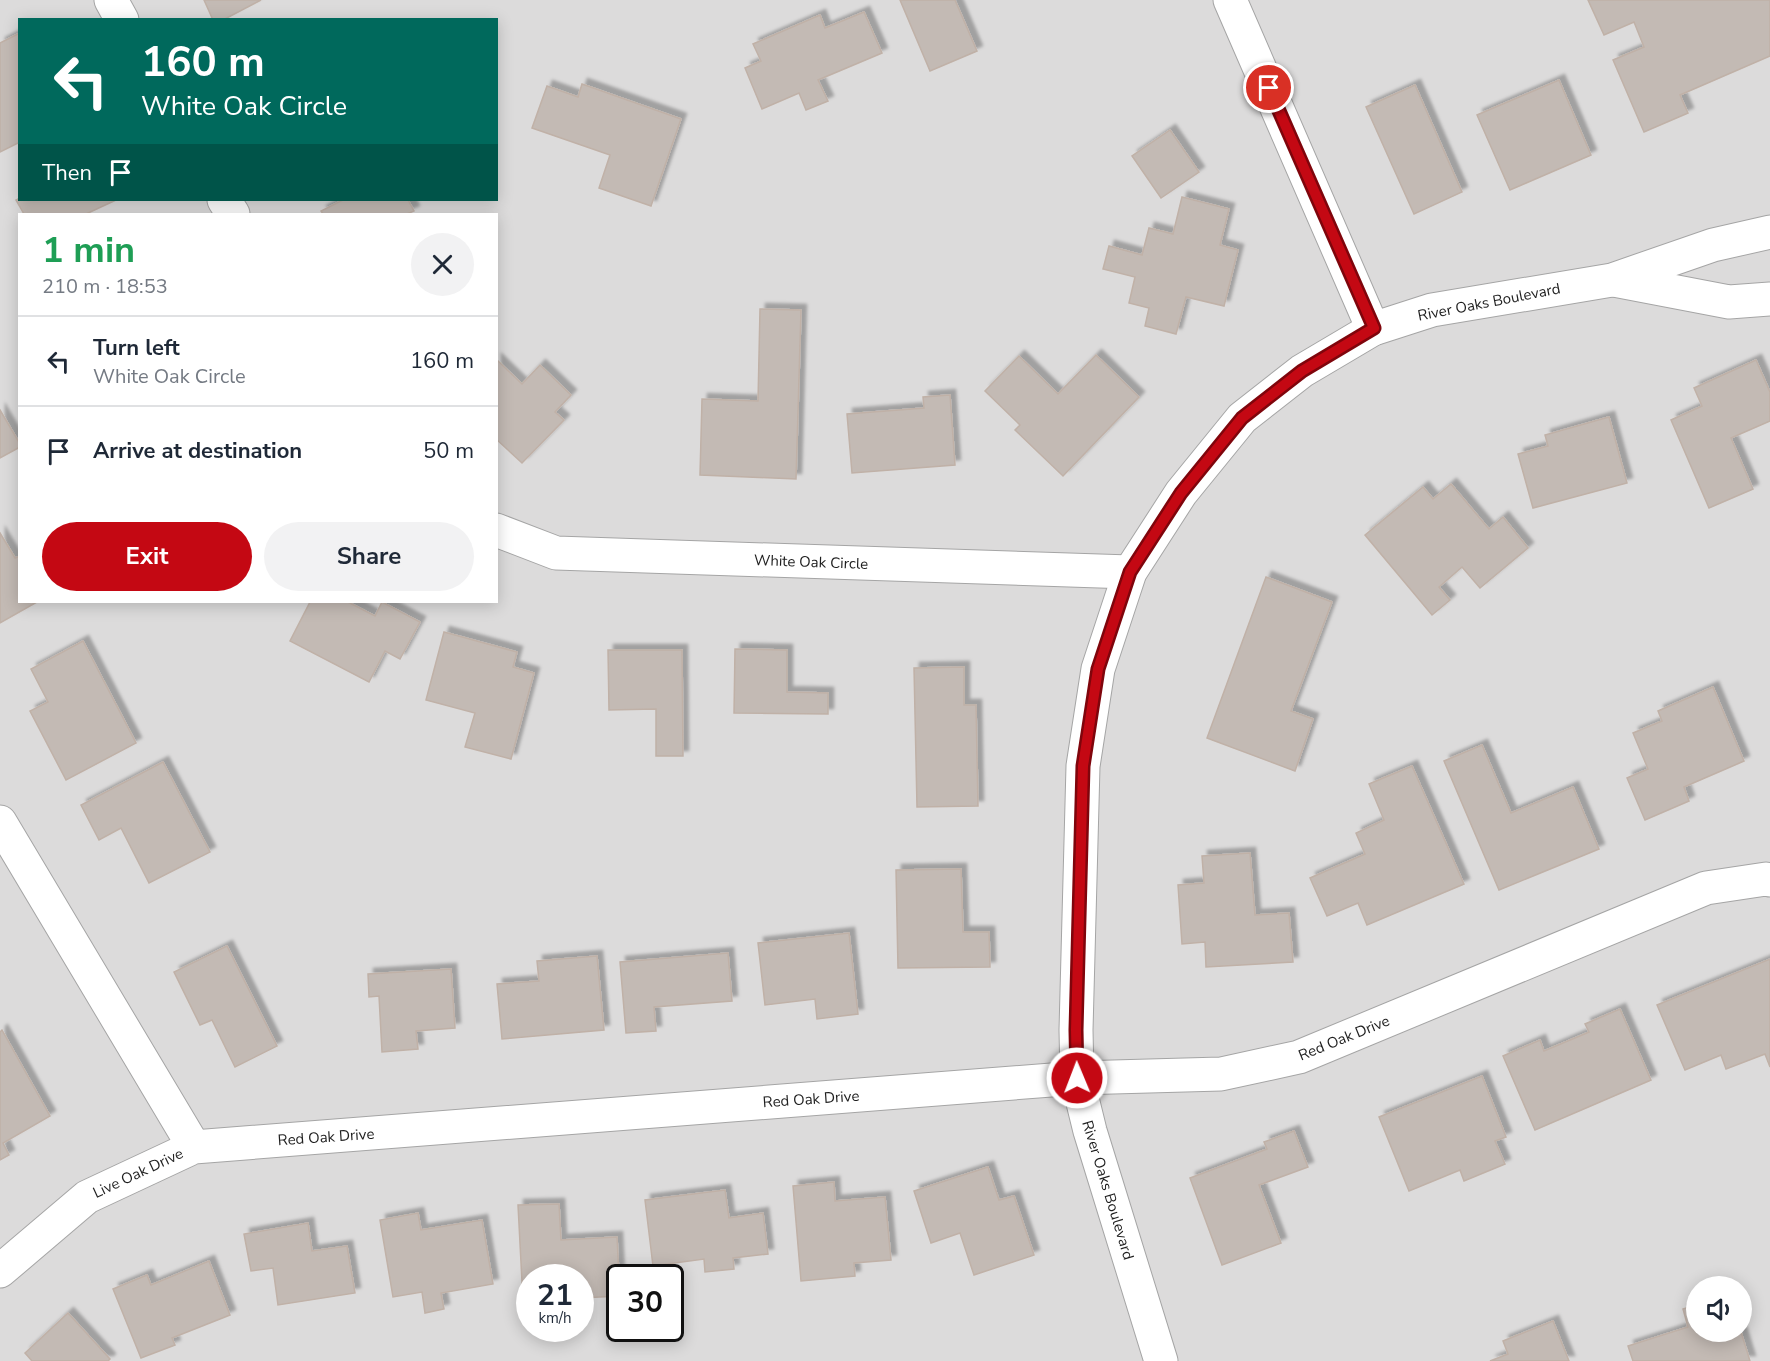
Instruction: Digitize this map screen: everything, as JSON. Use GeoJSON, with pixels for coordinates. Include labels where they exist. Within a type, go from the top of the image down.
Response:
{"type":"FeatureCollection","features":[{"type":"Feature","properties":{"kind":"street"},"geometry":{"type":"LineString","coordinates":[[111,0],[121,18]]}},
{"type":"Feature","properties":{"kind":"street"},"geometry":{"type":"LineString","coordinates":[[1230,0],[1374,328]]}},
{"type":"Feature","properties":{"kind":"street","name":"River Oaks Boulevard"},"geometry":{"type":"LineString","coordinates":[[1161,1361],[1090,1131],[1077,1078],[1076,1030],[1083,766],[1098,669],[1130,572],[1181,493],[1242,418],[1302,371],[1374,328],[1432,310],[1612,280],[1713,245],[1770,232]]}},
{"type":"Feature","properties":{"kind":"street","name":"River Oaks Boulevard"},"geometry":{"type":"LineString","coordinates":[[1612,280],[1729,302],[1770,299]]}},
{"type":"Feature","properties":{"kind":"street","name":"White Oak Circle"},"geometry":{"type":"LineString","coordinates":[[498,531],[556,553],[1130,572]]}},
{"type":"Feature","properties":{"kind":"street"},"geometry":{"type":"LineString","coordinates":[[0,822],[194,1147]]}},
{"type":"Feature","properties":{"kind":"street","name":"Red Oak Drive"},"geometry":{"type":"LineString","coordinates":[[194,1147],[1077,1078],[1221,1074],[1299,1057],[1706,888],[1770,880]]}},
{"type":"Feature","properties":{"kind":"street","name":"Live Oak Drive"},"geometry":{"type":"LineString","coordinates":[[0,1271],[87,1197],[194,1147]]}},
{"type":"Feature","properties":{"kind":"shaded area"},"geometry":{"type":"Polygon","coordinates":[[[0,0],[1770,0],[1770,1361],[0,1361],[0,0]]]}},
{"type":"Feature","properties":{"kind":"building"},"geometry":{"type":"Polygon","coordinates":[[[204,0],[261,0],[227,18],[212,18],[204,0]]]}},
{"type":"Feature","properties":{"kind":"building"},"geometry":{"type":"Polygon","coordinates":[[[900,0],[955,0],[977,51],[930,71],[900,0]]]}},
{"type":"Feature","properties":{"kind":"building"},"geometry":{"type":"Polygon","coordinates":[[[1588,0],[1770,0],[1770,56],[1680,95],[1688,113],[1644,132],[1613,60],[1644,47],[1634,22],[1604,35],[1588,0]]]}},
{"type":"Feature","properties":{"kind":"building"},"geometry":{"type":"Polygon","coordinates":[[[864,12],[882,53],[818,80],[828,101],[806,110],[799,93],[762,109],[745,68],[761,61],[753,44],[820,15],[825,28],[864,12]]]}},
{"type":"Feature","properties":{"kind":"building"},"geometry":{"type":"Polygon","coordinates":[[[18,34],[18,143],[0,152],[0,43],[18,34]]]}},
{"type":"Feature","properties":{"kind":"building"},"geometry":{"type":"Polygon","coordinates":[[[1559,80],[1591,155],[1510,190],[1477,115],[1559,80]]]}},
{"type":"Feature","properties":{"kind":"building"},"geometry":{"type":"Polygon","coordinates":[[[582,84],[681,119],[651,206],[599,188],[610,155],[532,128],[547,86],[578,97],[582,84]]]}},
{"type":"Feature","properties":{"kind":"building"},"geometry":{"type":"Polygon","coordinates":[[[1415,85],[1462,192],[1414,214],[1366,107],[1415,85]]]}},
{"type":"Feature","properties":{"kind":"building"},"geometry":{"type":"Polygon","coordinates":[[[1170,130],[1199,172],[1161,198],[1132,156],[1170,130]]]}},
{"type":"Feature","properties":{"kind":"building"},"geometry":{"type":"Polygon","coordinates":[[[1182,197],[1229,209],[1220,245],[1238,250],[1224,306],[1186,297],[1176,334],[1145,326],[1149,308],[1129,303],[1135,277],[1103,269],[1109,246],[1142,255],[1149,228],[1173,234],[1182,197]]]}},
{"type":"Feature","properties":{"kind":"building"},"geometry":{"type":"Polygon","coordinates":[[[16,200],[114,201],[88,213],[23,213],[16,200]]]}},
{"type":"Feature","properties":{"kind":"building"},"geometry":{"type":"Polygon","coordinates":[[[341,201],[409,201],[414,211],[409,213],[322,213],[321,211],[341,201]]]}},
{"type":"Feature","properties":{"kind":"building"},"geometry":{"type":"Polygon","coordinates":[[[760,309],[801,310],[796,479],[700,475],[702,399],[758,401],[760,309]]]}},
{"type":"Feature","properties":{"kind":"building"},"geometry":{"type":"Polygon","coordinates":[[[1096,355],[1139,397],[1063,476],[1015,430],[1020,425],[985,391],[1019,356],[1058,394],[1096,355]]]}},
{"type":"Feature","properties":{"kind":"building"},"geometry":{"type":"Polygon","coordinates":[[[1756,360],[1770,392],[1770,421],[1731,438],[1753,489],[1709,508],[1671,420],[1702,406],[1694,388],[1756,360]]]}},
{"type":"Feature","properties":{"kind":"building"},"geometry":{"type":"Polygon","coordinates":[[[498,361],[522,384],[540,365],[571,395],[555,412],[564,420],[522,463],[498,441],[498,361]]]}},
{"type":"Feature","properties":{"kind":"building"},"geometry":{"type":"Polygon","coordinates":[[[950,395],[955,465],[852,473],[847,414],[924,408],[923,397],[950,395]]]}},
{"type":"Feature","properties":{"kind":"building"},"geometry":{"type":"Polygon","coordinates":[[[0,410],[18,441],[18,448],[0,458],[0,410]]]}},
{"type":"Feature","properties":{"kind":"building"},"geometry":{"type":"Polygon","coordinates":[[[1609,417],[1627,483],[1533,508],[1518,454],[1548,446],[1545,435],[1609,417]]]}},
{"type":"Feature","properties":{"kind":"building"},"geometry":{"type":"Polygon","coordinates":[[[1451,484],[1489,529],[1503,517],[1528,548],[1480,588],[1462,567],[1439,587],[1450,600],[1432,615],[1365,535],[1423,487],[1433,499],[1451,484]]]}},
{"type":"Feature","properties":{"kind":"building"},"geometry":{"type":"Polygon","coordinates":[[[0,533],[15,558],[18,557],[18,603],[35,603],[0,623],[0,533]]]}},
{"type":"Feature","properties":{"kind":"building"},"geometry":{"type":"Polygon","coordinates":[[[1266,577],[1332,602],[1291,711],[1313,719],[1295,771],[1207,738],[1266,577]]]}},
{"type":"Feature","properties":{"kind":"building"},"geometry":{"type":"Polygon","coordinates":[[[309,603],[350,603],[375,616],[382,603],[384,603],[420,622],[400,659],[385,651],[369,682],[290,641],[309,603]]]}},
{"type":"Feature","properties":{"kind":"building"},"geometry":{"type":"Polygon","coordinates":[[[444,632],[517,652],[513,667],[534,673],[511,759],[465,747],[475,713],[426,700],[444,632]]]}},
{"type":"Feature","properties":{"kind":"building"},"geometry":{"type":"Polygon","coordinates":[[[83,641],[136,743],[66,780],[30,711],[48,702],[31,669],[83,641]]]}},
{"type":"Feature","properties":{"kind":"building"},"geometry":{"type":"Polygon","coordinates":[[[735,649],[787,650],[787,692],[828,693],[828,714],[734,713],[735,649]]]}},
{"type":"Feature","properties":{"kind":"building"},"geometry":{"type":"Polygon","coordinates":[[[608,650],[682,650],[683,756],[656,756],[656,709],[609,710],[608,650]]]}},
{"type":"Feature","properties":{"kind":"building"},"geometry":{"type":"Polygon","coordinates":[[[964,667],[964,705],[976,705],[978,806],[917,807],[914,668],[964,667]]]}},
{"type":"Feature","properties":{"kind":"building"},"geometry":{"type":"Polygon","coordinates":[[[1713,687],[1744,761],[1684,787],[1689,801],[1645,820],[1627,778],[1648,769],[1633,733],[1662,721],[1658,711],[1713,687]]]}},
{"type":"Feature","properties":{"kind":"building"},"geometry":{"type":"Polygon","coordinates":[[[1482,745],[1511,813],[1573,787],[1599,849],[1499,890],[1444,761],[1482,745]]]}},
{"type":"Feature","properties":{"kind":"building"},"geometry":{"type":"Polygon","coordinates":[[[163,762],[210,852],[149,883],[121,828],[99,840],[81,805],[163,762]]]}},
{"type":"Feature","properties":{"kind":"building"},"geometry":{"type":"Polygon","coordinates":[[[1412,766],[1464,884],[1367,925],[1358,903],[1327,916],[1310,878],[1365,854],[1356,833],[1384,820],[1369,784],[1412,766]]]}},
{"type":"Feature","properties":{"kind":"building"},"geometry":{"type":"Polygon","coordinates":[[[1250,853],[1255,915],[1289,913],[1293,962],[1206,967],[1205,942],[1182,944],[1178,885],[1204,883],[1202,856],[1250,853]]]}},
{"type":"Feature","properties":{"kind":"building"},"geometry":{"type":"Polygon","coordinates":[[[961,869],[963,932],[989,932],[990,967],[898,968],[896,870],[961,869]]]}},
{"type":"Feature","properties":{"kind":"building"},"geometry":{"type":"Polygon","coordinates":[[[849,933],[858,1014],[817,1019],[815,999],[765,1005],[758,943],[849,933]]]}},
{"type":"Feature","properties":{"kind":"building"},"geometry":{"type":"Polygon","coordinates":[[[227,946],[277,1046],[235,1067],[212,1020],[200,1025],[174,972],[227,946]]]}},
{"type":"Feature","properties":{"kind":"building"},"geometry":{"type":"Polygon","coordinates":[[[728,953],[732,1001],[654,1007],[656,1031],[626,1033],[620,962],[728,953]]]}},
{"type":"Feature","properties":{"kind":"building"},"geometry":{"type":"Polygon","coordinates":[[[597,956],[604,1030],[502,1039],[497,984],[539,981],[537,961],[597,956]]]}},
{"type":"Feature","properties":{"kind":"building"},"geometry":{"type":"Polygon","coordinates":[[[1770,959],[1770,1067],[1765,1054],[1726,1069],[1721,1055],[1685,1070],[1657,1005],[1770,959]]]}},
{"type":"Feature","properties":{"kind":"building"},"geometry":{"type":"Polygon","coordinates":[[[451,969],[455,1028],[416,1031],[418,1049],[382,1052],[379,996],[369,997],[368,974],[451,969]]]}},
{"type":"Feature","properties":{"kind":"building"},"geometry":{"type":"Polygon","coordinates":[[[1620,1009],[1651,1080],[1535,1130],[1503,1056],[1540,1040],[1544,1051],[1589,1032],[1585,1024],[1620,1009]]]}},
{"type":"Feature","properties":{"kind":"building"},"geometry":{"type":"Polygon","coordinates":[[[2,1030],[50,1116],[3,1143],[9,1155],[0,1160],[0,1032],[2,1030]]]}},
{"type":"Feature","properties":{"kind":"building"},"geometry":{"type":"Polygon","coordinates":[[[1482,1076],[1506,1137],[1495,1141],[1505,1164],[1464,1181],[1460,1170],[1409,1191],[1379,1117],[1482,1076]]]}},
{"type":"Feature","properties":{"kind":"building"},"geometry":{"type":"Polygon","coordinates":[[[1294,1131],[1308,1167],[1259,1185],[1281,1243],[1222,1265],[1190,1178],[1267,1149],[1264,1142],[1294,1131]]]}},
{"type":"Feature","properties":{"kind":"building"},"geometry":{"type":"Polygon","coordinates":[[[988,1167],[999,1200],[1014,1196],[1034,1255],[974,1275],[960,1233],[931,1243],[914,1191],[988,1167]]]}},
{"type":"Feature","properties":{"kind":"building"},"geometry":{"type":"Polygon","coordinates":[[[834,1182],[835,1201],[885,1197],[891,1260],[854,1263],[855,1276],[801,1281],[793,1186],[834,1182]]]}},
{"type":"Feature","properties":{"kind":"building"},"geometry":{"type":"Polygon","coordinates":[[[725,1190],[729,1218],[763,1213],[768,1254],[733,1258],[734,1269],[705,1272],[704,1259],[653,1264],[645,1200],[725,1190]]]}},
{"type":"Feature","properties":{"kind":"building"},"geometry":{"type":"Polygon","coordinates":[[[559,1204],[561,1240],[617,1237],[618,1264],[606,1264],[606,1297],[594,1297],[594,1264],[521,1264],[518,1205],[559,1204]]]}},
{"type":"Feature","properties":{"kind":"building"},"geometry":{"type":"Polygon","coordinates":[[[418,1213],[421,1230],[482,1220],[493,1284],[441,1293],[444,1309],[425,1313],[422,1292],[393,1297],[380,1220],[418,1213]]]}},
{"type":"Feature","properties":{"kind":"building"},"geometry":{"type":"Polygon","coordinates":[[[308,1223],[312,1251],[347,1246],[355,1293],[278,1305],[273,1268],[251,1271],[244,1234],[308,1223]]]}},
{"type":"Feature","properties":{"kind":"building"},"geometry":{"type":"Polygon","coordinates":[[[209,1261],[230,1315],[172,1338],[175,1345],[141,1358],[113,1289],[147,1275],[151,1285],[209,1261]]]}},
{"type":"Feature","properties":{"kind":"building"},"geometry":{"type":"Polygon","coordinates":[[[68,1313],[110,1359],[108,1361],[32,1361],[25,1353],[68,1313]]]}},
{"type":"Feature","properties":{"kind":"building"},"geometry":{"type":"Polygon","coordinates":[[[1553,1321],[1569,1361],[1490,1361],[1508,1354],[1503,1341],[1553,1321]]]}},
{"type":"Feature","properties":{"kind":"building"},"geometry":{"type":"Polygon","coordinates":[[[1686,1328],[1686,1342],[1744,1342],[1750,1361],[1633,1361],[1628,1346],[1686,1328]]]}},
{"type":"Feature","properties":{"kind":"route"},"geometry":{"type":"LineString","coordinates":[[1077,1078],[1076,1030],[1083,766],[1098,669],[1130,572],[1181,493],[1242,418],[1302,371],[1374,328],[1269,88]]}}]}
